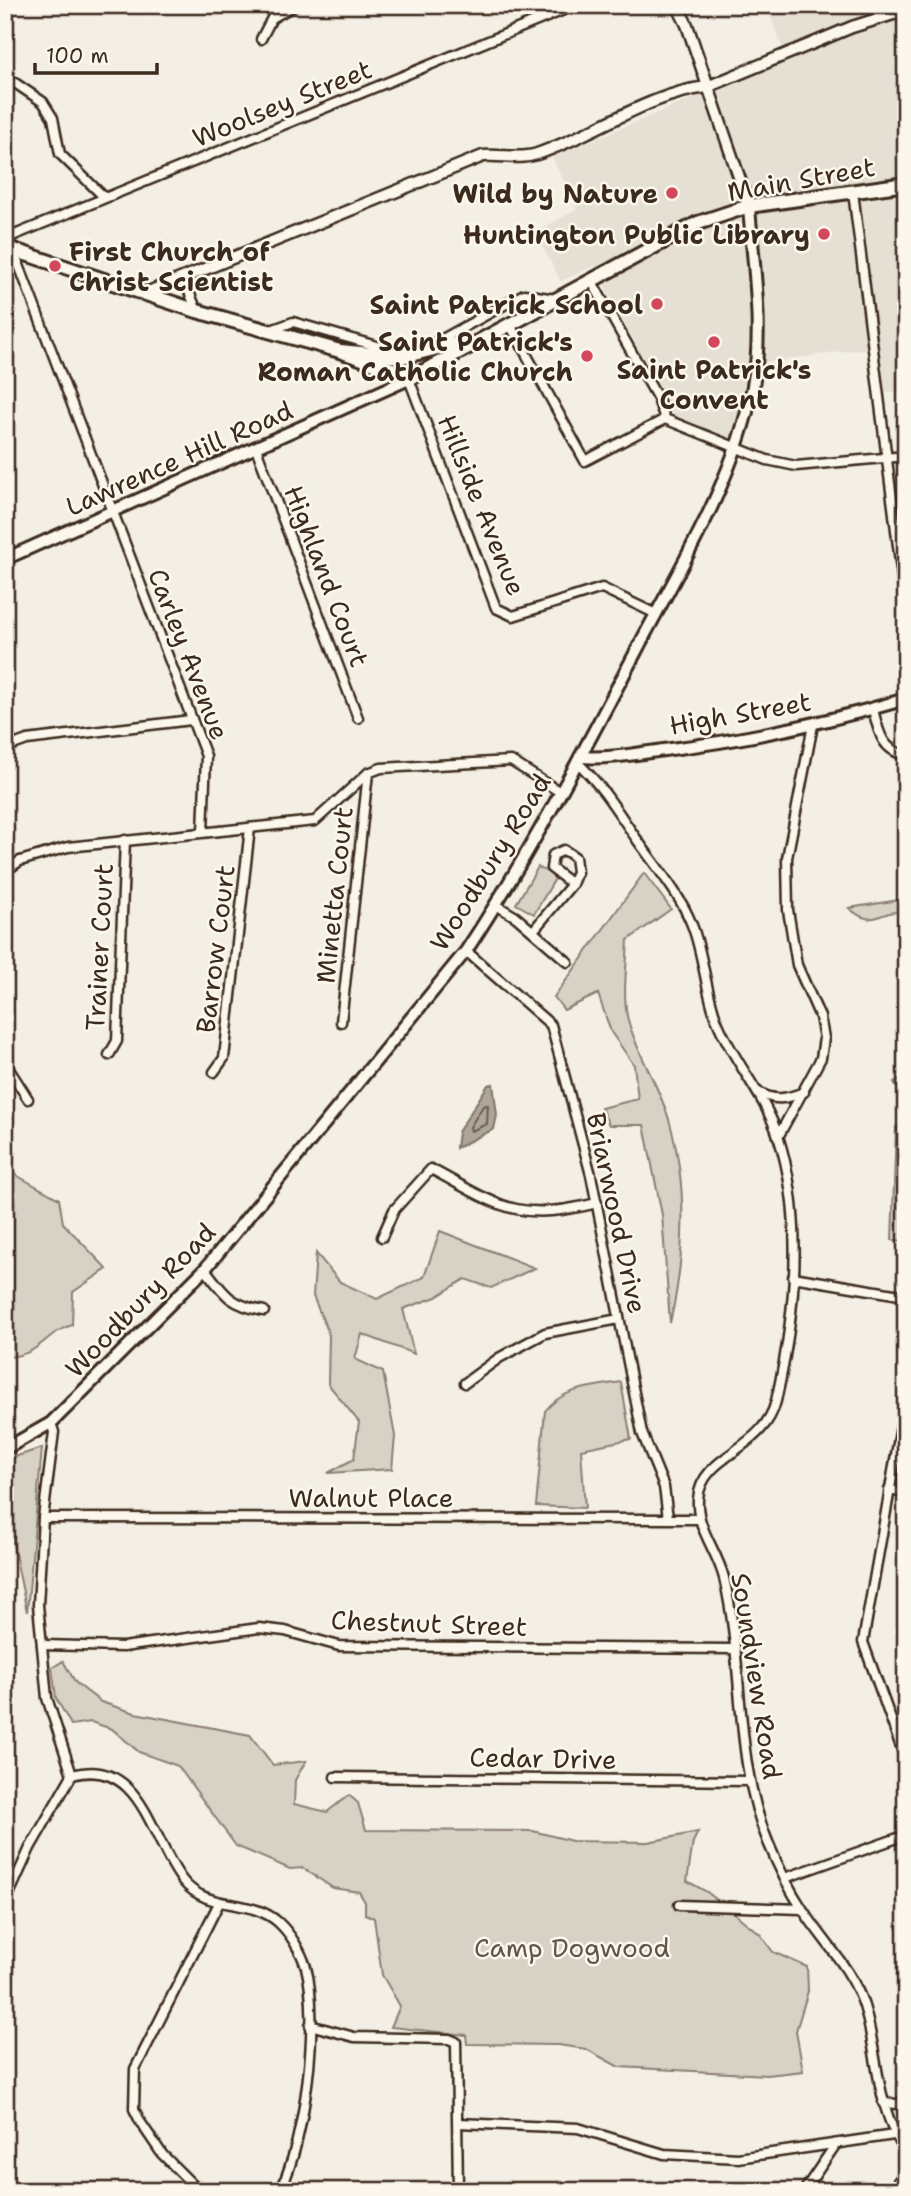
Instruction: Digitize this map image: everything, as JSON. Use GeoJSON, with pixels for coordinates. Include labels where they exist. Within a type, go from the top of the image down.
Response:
{"type":"FeatureCollection","features":[{"type":"Feature","properties":{"kind":"main road","name":"Main Street"},"geometry":{"type":"LineString","coordinates":[[10,250],[197,311],[340,351],[400,372],[409,379],[495,330],[698,223],[749,206],[906,184]]}},
{"type":"Feature","properties":{"kind":"main road","name":"Woodbury Road"},"geometry":{"type":"LineString","coordinates":[[5,1449],[51,1423],[205,1269],[466,951],[496,905],[579,760],[656,614],[736,448],[753,384],[757,347],[749,206]]}},
{"type":"Feature","properties":{"kind":"main road","name":"Main Street"},"geometry":{"type":"LineString","coordinates":[[340,351],[388,357],[415,356],[495,330]]}},
{"type":"Feature","properties":{"kind":"main road","name":"Lawrence Hill Road"},"geometry":{"type":"LineString","coordinates":[[5,559],[114,513],[409,379]]}},
{"type":"Feature","properties":{"kind":"main road","name":"High Street"},"geometry":{"type":"LineString","coordinates":[[579,760],[692,747],[813,725],[906,699]]}},
{"type":"Feature","properties":{"kind":"main road"},"geometry":{"type":"LineString","coordinates":[[892,2191],[906,2174]]}},
{"type":"Feature","properties":{"kind":"street"},"geometry":{"type":"LineString","coordinates":[[261,39],[272,18],[295,5]]}},
{"type":"Feature","properties":{"kind":"street","name":"Woolsey Street"},"geometry":{"type":"LineString","coordinates":[[5,239],[576,5]]}},
{"type":"Feature","properties":{"kind":"street"},"geometry":{"type":"LineString","coordinates":[[677,5],[687,25],[749,206]]}},
{"type":"Feature","properties":{"kind":"street"},"geometry":{"type":"LineString","coordinates":[[146,293],[483,156],[534,155],[652,103],[691,89],[707,87],[904,8]]}},
{"type":"Feature","properties":{"kind":"street"},"geometry":{"type":"LineString","coordinates":[[5,82],[15,83],[43,102],[53,118],[60,154],[104,197]]}},
{"type":"Feature","properties":{"kind":"street"},"geometry":{"type":"LineString","coordinates":[[853,192],[906,609]]}},
{"type":"Feature","properties":{"kind":"street","name":"Carley Avenue"},"geometry":{"type":"LineString","coordinates":[[10,250],[114,513],[205,755],[203,832]]}},
{"type":"Feature","properties":{"kind":"street"},"geometry":{"type":"LineString","coordinates":[[183,277],[197,311]]}},
{"type":"Feature","properties":{"kind":"street"},"geometry":{"type":"LineString","coordinates":[[591,280],[658,399],[665,419],[736,448],[796,466],[906,456]]}},
{"type":"Feature","properties":{"kind":"street","name":"Main Street"},"geometry":{"type":"LineString","coordinates":[[268,331],[293,322],[380,347],[409,349],[437,342],[524,294],[555,299]]}},
{"type":"Feature","properties":{"kind":"street"},"geometry":{"type":"LineString","coordinates":[[509,323],[585,461],[665,419]]}},
{"type":"Feature","properties":{"kind":"street","name":"Hillside Avenue"},"geometry":{"type":"LineString","coordinates":[[409,379],[496,608],[513,616],[602,588],[656,614]]}},
{"type":"Feature","properties":{"kind":"street","name":"Highland Court"},"geometry":{"type":"LineString","coordinates":[[256,448],[358,718]]}},
{"type":"Feature","properties":{"kind":"street"},"geometry":{"type":"LineString","coordinates":[[873,709],[884,743],[897,753],[906,755]]}},
{"type":"Feature","properties":{"kind":"street"},"geometry":{"type":"LineString","coordinates":[[5,748],[27,740],[191,720]]}},
{"type":"Feature","properties":{"kind":"street"},"geometry":{"type":"LineString","coordinates":[[778,1137],[821,1058],[824,1038],[820,1017],[797,965],[788,910],[787,871],[813,725]]}},
{"type":"Feature","properties":{"kind":"street","name":"Soundview Road"},"geometry":{"type":"LineString","coordinates":[[579,760],[676,894],[691,922],[718,1022],[757,1091],[778,1137],[793,1201],[793,1277],[775,1407],[752,1441],[711,1468],[703,1479],[699,1489],[698,1519],[722,1572],[730,1606],[741,1730],[750,1781],[767,1841],[802,1909],[844,1965],[863,2005],[883,2104],[894,2135],[906,2152]]}},
{"type":"Feature","properties":{"kind":"street"},"geometry":{"type":"LineString","coordinates":[[5,872],[20,861],[43,853],[125,840],[315,821],[368,773],[381,768],[511,761],[560,792]]}},
{"type":"Feature","properties":{"kind":"street","name":"Minetta Court"},"geometry":{"type":"LineString","coordinates":[[341,1022],[368,773]]}},
{"type":"Feature","properties":{"kind":"street","name":"Barrow Court"},"geometry":{"type":"LineString","coordinates":[[214,1072],[224,1058],[250,828]]}},
{"type":"Feature","properties":{"kind":"street","name":"Trainer Court"},"geometry":{"type":"LineString","coordinates":[[110,1055],[117,1041],[125,840]]}},
{"type":"Feature","properties":{"kind":"street"},"geometry":{"type":"LineString","coordinates":[[533,931],[572,884]]}},
{"type":"Feature","properties":{"kind":"street"},"geometry":{"type":"LineString","coordinates":[[496,905],[533,931],[568,962]]}},
{"type":"Feature","properties":{"kind":"street","name":"Briarwood Drive"},"geometry":{"type":"LineString","coordinates":[[466,951],[551,1026],[597,1203],[642,1433],[664,1487],[667,1518]]}},
{"type":"Feature","properties":{"kind":"street"},"geometry":{"type":"LineString","coordinates":[[5,1063],[28,1099]]}},
{"type":"Feature","properties":{"kind":"street"},"geometry":{"type":"LineString","coordinates":[[757,1091],[769,1098],[786,1099],[804,1092]]}},
{"type":"Feature","properties":{"kind":"street"},"geometry":{"type":"LineString","coordinates":[[382,1237],[394,1210],[431,1169],[483,1200],[512,1210],[542,1213],[597,1203]]}},
{"type":"Feature","properties":{"kind":"street"},"geometry":{"type":"LineString","coordinates":[[205,1269],[226,1296],[239,1306],[264,1311]]}},
{"type":"Feature","properties":{"kind":"street"},"geometry":{"type":"LineString","coordinates":[[793,1277],[906,1296]]}},
{"type":"Feature","properties":{"kind":"street"},"geometry":{"type":"LineString","coordinates":[[464,1383],[499,1358],[545,1334],[619,1319]]}},
{"type":"Feature","properties":{"kind":"street"},"geometry":{"type":"LineString","coordinates":[[906,1398],[863,1642],[906,1761]]}},
{"type":"Feature","properties":{"kind":"street"},"geometry":{"type":"LineString","coordinates":[[51,1423],[54,1432],[43,1518],[38,1605],[47,1698],[72,1775]]}},
{"type":"Feature","properties":{"kind":"street"},"geometry":{"type":"LineString","coordinates":[[890,1490],[906,1493]]}},
{"type":"Feature","properties":{"kind":"street","name":"Walnut Place"},"geometry":{"type":"LineString","coordinates":[[43,1518],[698,1519]]}},
{"type":"Feature","properties":{"kind":"street","name":"Chestnut Street"},"geometry":{"type":"LineString","coordinates":[[41,1645],[123,1647],[259,1628],[285,1631],[339,1646],[734,1649]]}},
{"type":"Feature","properties":{"kind":"street"},"geometry":{"type":"LineString","coordinates":[[5,1903],[30,1848],[72,1775],[91,1770],[123,1783],[144,1808],[172,1867],[188,1887],[219,1903],[247,1906],[277,1921],[295,1943],[306,1966],[310,2025],[300,2133],[291,2168],[280,2191]]}},
{"type":"Feature","properties":{"kind":"street","name":"Cedar Drive"},"geometry":{"type":"LineString","coordinates":[[335,1777],[750,1781]]}},
{"type":"Feature","properties":{"kind":"street"},"geometry":{"type":"LineString","coordinates":[[785,1878],[906,1835]]}},
{"type":"Feature","properties":{"kind":"street"},"geometry":{"type":"LineString","coordinates":[[199,2191],[148,2137],[134,2109],[134,2080],[144,2048],[219,1903]]}},
{"type":"Feature","properties":{"kind":"street"},"geometry":{"type":"LineString","coordinates":[[679,1905],[802,1909]]}},
{"type":"Feature","properties":{"kind":"street"},"geometry":{"type":"LineString","coordinates":[[310,2025],[354,2037],[449,2039],[456,2042],[457,2191]]}},
{"type":"Feature","properties":{"kind":"street"},"geometry":{"type":"LineString","coordinates":[[458,2123],[578,2128],[664,2154],[738,2158],[894,2135],[904,2127],[906,2094]]}},
{"type":"Feature","properties":{"kind":"street"},"geometry":{"type":"LineString","coordinates":[[883,2104],[898,2104],[905,2100]]}},
{"type":"Feature","properties":{"kind":"street"},"geometry":{"type":"LineString","coordinates":[[804,2191],[836,2144]]}},
{"type":"Feature","properties":{"kind":"shaded area"},"geometry":{"type":"Polygon","coordinates":[[[766,5],[906,5],[906,390],[884,393],[878,347],[750,364],[744,402],[730,441],[675,418],[594,266],[561,281],[535,233],[577,209],[552,157],[787,59],[766,5]]]}},
{"type":"Feature","properties":{"kind":"green space"},"geometry":{"type":"Polygon","coordinates":[[[538,867],[556,877],[534,914],[516,904],[538,867]]]}},
{"type":"Feature","properties":{"kind":"green space"},"geometry":{"type":"Polygon","coordinates":[[[644,873],[671,909],[628,940],[625,1001],[632,1034],[666,1109],[680,1172],[681,1248],[670,1323],[662,1215],[644,1125],[609,1125],[601,1108],[638,1099],[634,1065],[611,1032],[598,994],[564,1010],[554,997],[644,873]]]}},
{"type":"Feature","properties":{"kind":"green space"},"geometry":{"type":"Polygon","coordinates":[[[906,899],[906,911],[871,919],[858,915],[849,908],[906,899]]]}},
{"type":"Feature","properties":{"kind":"green space"},"geometry":{"type":"Polygon","coordinates":[[[906,1076],[906,1105],[894,1082],[906,1076]]]}},
{"type":"Feature","properties":{"kind":"green space"},"geometry":{"type":"Polygon","coordinates":[[[896,1127],[906,1131],[906,1241],[892,1240],[896,1127]]]}},
{"type":"Feature","properties":{"kind":"green space"},"geometry":{"type":"Polygon","coordinates":[[[5,1169],[59,1199],[63,1223],[107,1269],[73,1292],[72,1325],[28,1352],[8,1357],[5,1353],[5,1169]]]}},
{"type":"Feature","properties":{"kind":"green space"},"geometry":{"type":"Polygon","coordinates":[[[440,1231],[535,1268],[491,1288],[465,1279],[436,1297],[403,1309],[414,1354],[362,1334],[355,1359],[383,1372],[395,1436],[392,1469],[328,1473],[354,1459],[359,1422],[328,1384],[329,1335],[313,1296],[316,1253],[340,1282],[377,1299],[424,1277],[440,1231]]]}},
{"type":"Feature","properties":{"kind":"green space"},"geometry":{"type":"Polygon","coordinates":[[[621,1382],[631,1439],[581,1449],[585,1508],[536,1506],[545,1411],[570,1393],[621,1382]]]}},
{"type":"Feature","properties":{"kind":"green space"},"geometry":{"type":"Polygon","coordinates":[[[42,1448],[27,1612],[5,1505],[5,1460],[42,1448]]]}},
{"type":"Feature","properties":{"kind":"green space","name":"Camp Dogwood"},"geometry":{"type":"Polygon","coordinates":[[[63,1661],[76,1683],[101,1702],[135,1713],[250,1735],[273,1765],[306,1761],[295,1780],[294,1804],[327,1812],[349,1795],[358,1803],[366,1830],[533,1831],[572,1841],[648,1842],[698,1832],[693,1842],[687,1881],[707,1892],[760,1934],[773,1952],[807,1967],[808,1991],[796,2031],[803,2071],[767,2075],[619,2067],[586,2049],[558,2045],[467,2044],[466,2035],[391,2027],[400,2006],[382,1975],[374,1918],[365,1914],[365,1902],[359,1892],[333,1888],[303,1868],[290,1869],[236,1846],[178,1766],[139,1752],[112,1729],[91,1722],[71,1725],[56,1698],[52,1668],[63,1661]]]}},
{"type":"Feature","properties":{"kind":"water"},"geometry":{"type":"Polygon","coordinates":[[[493,1084],[497,1115],[494,1129],[456,1148],[458,1132],[488,1085],[493,1084]]]}},
{"type":"Feature","properties":{"kind":"place","name":"Wild by Nature"},"geometry":{"type":"Point","coordinates":[672,193]}},
{"type":"Feature","properties":{"kind":"place","name":"Huntington Public Library"},"geometry":{"type":"Point","coordinates":[824,234]}},
{"type":"Feature","properties":{"kind":"place","name":"First Church of Christ Scientist"},"geometry":{"type":"Point","coordinates":[55,266]}},
{"type":"Feature","properties":{"kind":"place","name":"Saint Patrick School"},"geometry":{"type":"Point","coordinates":[657,304]}},
{"type":"Feature","properties":{"kind":"place","name":"Saint Patrick's Convent"},"geometry":{"type":"Point","coordinates":[714,342]}},
{"type":"Feature","properties":{"kind":"place","name":"Saint Patrick's Roman Catholic Church"},"geometry":{"type":"Point","coordinates":[587,356]}}]}
